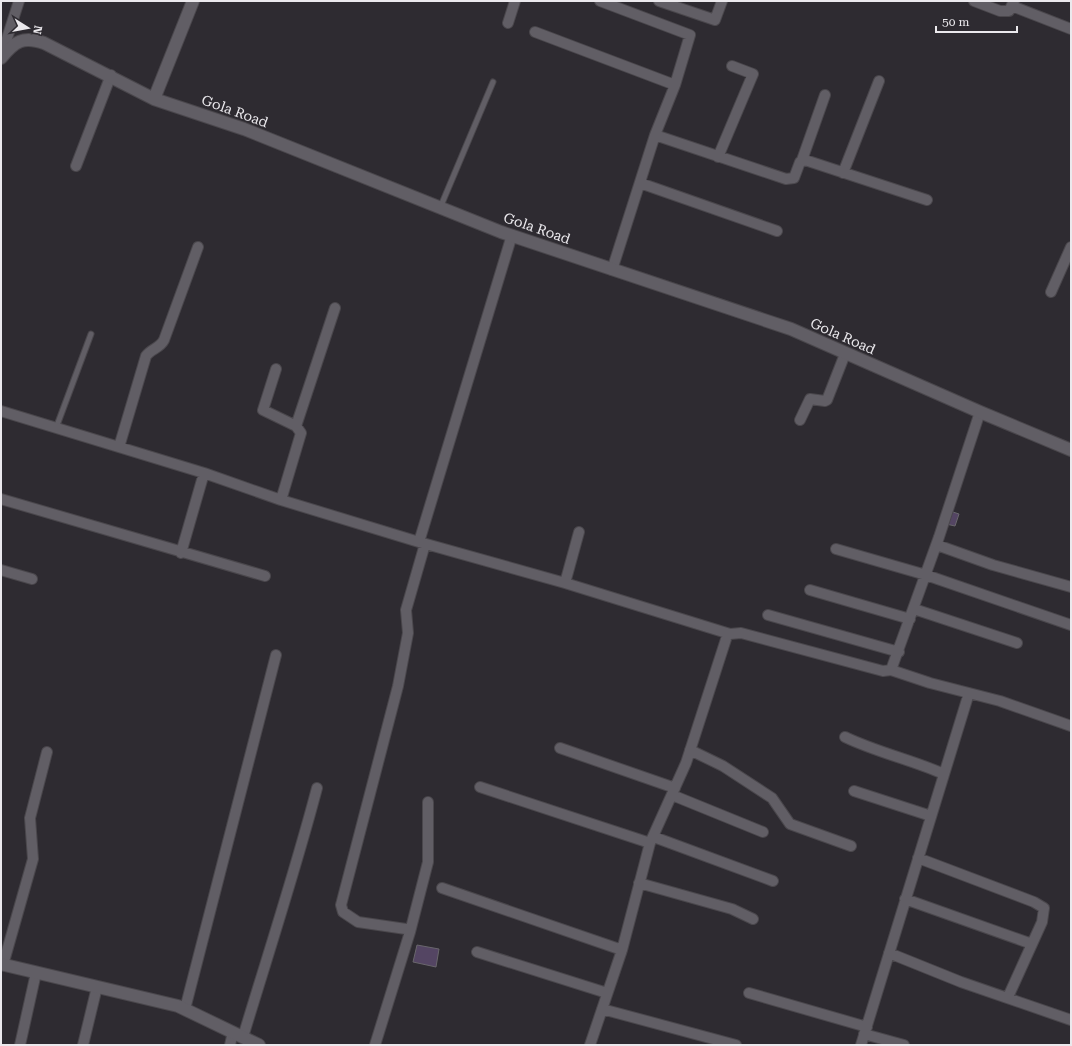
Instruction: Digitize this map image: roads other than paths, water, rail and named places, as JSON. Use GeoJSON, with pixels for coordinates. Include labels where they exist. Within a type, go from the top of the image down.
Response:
{"type":"FeatureCollection","features":[{"type":"Feature","properties":{"kind":"street"},"geometry":{"type":"LineString","coordinates":[[1,57],[19,1]]}},
{"type":"Feature","properties":{"kind":"street"},"geometry":{"type":"LineString","coordinates":[[154,99],[193,1]]}},
{"type":"Feature","properties":{"kind":"street"},"geometry":{"type":"LineString","coordinates":[[508,23],[515,1]]}},
{"type":"Feature","properties":{"kind":"street"},"geometry":{"type":"LineString","coordinates":[[600,1],[690,35],[675,86],[655,136],[612,270]]}},
{"type":"Feature","properties":{"kind":"street"},"geometry":{"type":"LineString","coordinates":[[659,1],[715,20],[722,1]]}},
{"type":"Feature","properties":{"kind":"street"},"geometry":{"type":"LineString","coordinates":[[974,1],[1003,12],[1009,11],[1013,3],[1071,29]]}},
{"type":"Feature","properties":{"kind":"street"},"geometry":{"type":"LineString","coordinates":[[535,32],[675,86]]}},
{"type":"Feature","properties":{"kind":"street","name":"Gola Road"},"geometry":{"type":"LineString","coordinates":[[1,57],[13,45],[24,39],[34,39],[111,75],[154,99],[244,129],[440,208],[512,235],[612,270],[791,329],[845,354],[1071,450]]}},
{"type":"Feature","properties":{"kind":"street"},"geometry":{"type":"LineString","coordinates":[[718,157],[753,74],[732,66]]}},
{"type":"Feature","properties":{"kind":"street"},"geometry":{"type":"LineString","coordinates":[[76,166],[111,75]]}},
{"type":"Feature","properties":{"kind":"street"},"geometry":{"type":"LineString","coordinates":[[843,172],[879,81]]}},
{"type":"Feature","properties":{"kind":"street"},"geometry":{"type":"LineString","coordinates":[[655,136],[788,179],[794,178],[825,95]]}},
{"type":"Feature","properties":{"kind":"street"},"geometry":{"type":"LineString","coordinates":[[802,160],[927,200]]}},
{"type":"Feature","properties":{"kind":"street"},"geometry":{"type":"LineString","coordinates":[[640,183],[777,231]]}},
{"type":"Feature","properties":{"kind":"street"},"geometry":{"type":"LineString","coordinates":[[410,932],[406,930],[358,922],[348,916],[341,908],[398,686],[408,633],[406,610],[422,543],[512,235]]}},
{"type":"Feature","properties":{"kind":"street"},"geometry":{"type":"LineString","coordinates":[[1051,292],[1071,246]]}},
{"type":"Feature","properties":{"kind":"street"},"geometry":{"type":"LineString","coordinates":[[119,447],[146,356],[164,340],[198,247]]}},
{"type":"Feature","properties":{"kind":"street"},"geometry":{"type":"LineString","coordinates":[[296,426],[335,308]]}},
{"type":"Feature","properties":{"kind":"street"},"geometry":{"type":"LineString","coordinates":[[800,420],[810,399],[827,400],[845,354]]}},
{"type":"Feature","properties":{"kind":"street"},"geometry":{"type":"LineString","coordinates":[[276,369],[263,410],[296,426],[301,430],[301,435],[281,500]]}},
{"type":"Feature","properties":{"kind":"street"},"geometry":{"type":"LineString","coordinates":[[1,411],[204,473],[281,500],[422,543],[565,583],[730,634],[741,634],[883,671],[891,670],[1000,702],[1071,726]]}},
{"type":"Feature","properties":{"kind":"street"},"geometry":{"type":"LineString","coordinates":[[891,670],[899,652],[937,545],[980,412]]}},
{"type":"Feature","properties":{"kind":"street"},"geometry":{"type":"LineString","coordinates":[[181,553],[204,473]]}},
{"type":"Feature","properties":{"kind":"street"},"geometry":{"type":"LineString","coordinates":[[1,499],[181,553],[265,576]]}},
{"type":"Feature","properties":{"kind":"street"},"geometry":{"type":"LineString","coordinates":[[565,583],[580,532]]}},
{"type":"Feature","properties":{"kind":"street"},"geometry":{"type":"LineString","coordinates":[[937,545],[993,565],[1071,588]]}},
{"type":"Feature","properties":{"kind":"street"},"geometry":{"type":"LineString","coordinates":[[836,549],[926,575],[1071,625]]}},
{"type":"Feature","properties":{"kind":"street"},"geometry":{"type":"LineString","coordinates":[[1,570],[32,579]]}},
{"type":"Feature","properties":{"kind":"street"},"geometry":{"type":"LineString","coordinates":[[810,590],[910,619]]}},
{"type":"Feature","properties":{"kind":"street"},"geometry":{"type":"LineString","coordinates":[[914,609],[1017,643]]}},
{"type":"Feature","properties":{"kind":"street"},"geometry":{"type":"LineString","coordinates":[[768,615],[899,652]]}},
{"type":"Feature","properties":{"kind":"street"},"geometry":{"type":"LineString","coordinates":[[590,1045],[622,950],[639,883],[652,840],[690,750],[724,642],[730,634]]}},
{"type":"Feature","properties":{"kind":"street"},"geometry":{"type":"LineString","coordinates":[[185,1010],[276,656]]}},
{"type":"Feature","properties":{"kind":"street"},"geometry":{"type":"LineString","coordinates":[[861,1045],[969,693]]}},
{"type":"Feature","properties":{"kind":"street"},"geometry":{"type":"LineString","coordinates":[[844,737],[859,744],[910,760],[944,774]]}},
{"type":"Feature","properties":{"kind":"street"},"geometry":{"type":"LineString","coordinates":[[560,748],[673,792],[763,832]]}},
{"type":"Feature","properties":{"kind":"street"},"geometry":{"type":"LineString","coordinates":[[690,750],[723,766],[772,798],[790,824],[851,846]]}},
{"type":"Feature","properties":{"kind":"street"},"geometry":{"type":"LineString","coordinates":[[47,752],[30,818],[33,858],[2,965],[178,1006],[259,1045]]}},
{"type":"Feature","properties":{"kind":"street"},"geometry":{"type":"LineString","coordinates":[[480,787],[652,840],[773,881]]}},
{"type":"Feature","properties":{"kind":"street"},"geometry":{"type":"LineString","coordinates":[[230,1045],[238,1035],[300,855],[317,788]]}},
{"type":"Feature","properties":{"kind":"street"},"geometry":{"type":"LineString","coordinates":[[854,791],[931,816]]}},
{"type":"Feature","properties":{"kind":"street"},"geometry":{"type":"LineString","coordinates":[[375,1045],[410,932],[428,862],[428,802]]}},
{"type":"Feature","properties":{"kind":"street"},"geometry":{"type":"LineString","coordinates":[[918,858],[1044,908],[1045,913],[1008,997]]}},
{"type":"Feature","properties":{"kind":"street"},"geometry":{"type":"LineString","coordinates":[[639,883],[732,909],[753,919]]}},
{"type":"Feature","properties":{"kind":"street"},"geometry":{"type":"LineString","coordinates":[[442,888],[622,950]]}},
{"type":"Feature","properties":{"kind":"street"},"geometry":{"type":"LineString","coordinates":[[905,899],[1032,944]]}},
{"type":"Feature","properties":{"kind":"street"},"geometry":{"type":"LineString","coordinates":[[478,952],[607,993]]}},
{"type":"Feature","properties":{"kind":"street"},"geometry":{"type":"LineString","coordinates":[[889,953],[961,982],[1071,1020]]}},
{"type":"Feature","properties":{"kind":"street"},"geometry":{"type":"LineString","coordinates":[[20,1045],[36,973]]}},
{"type":"Feature","properties":{"kind":"street"},"geometry":{"type":"LineString","coordinates":[[83,1045],[97,987]]}},
{"type":"Feature","properties":{"kind":"street"},"geometry":{"type":"LineString","coordinates":[[749,993],[904,1045]]}},
{"type":"Feature","properties":{"kind":"street"},"geometry":{"type":"LineString","coordinates":[[602,1009],[736,1045]]}},
{"type":"Feature","properties":{"kind":"lane"},"geometry":{"type":"LineString","coordinates":[[440,208],[493,82]]}},
{"type":"Feature","properties":{"kind":"lane"},"geometry":{"type":"LineString","coordinates":[[56,428],[91,334]]}}]}
